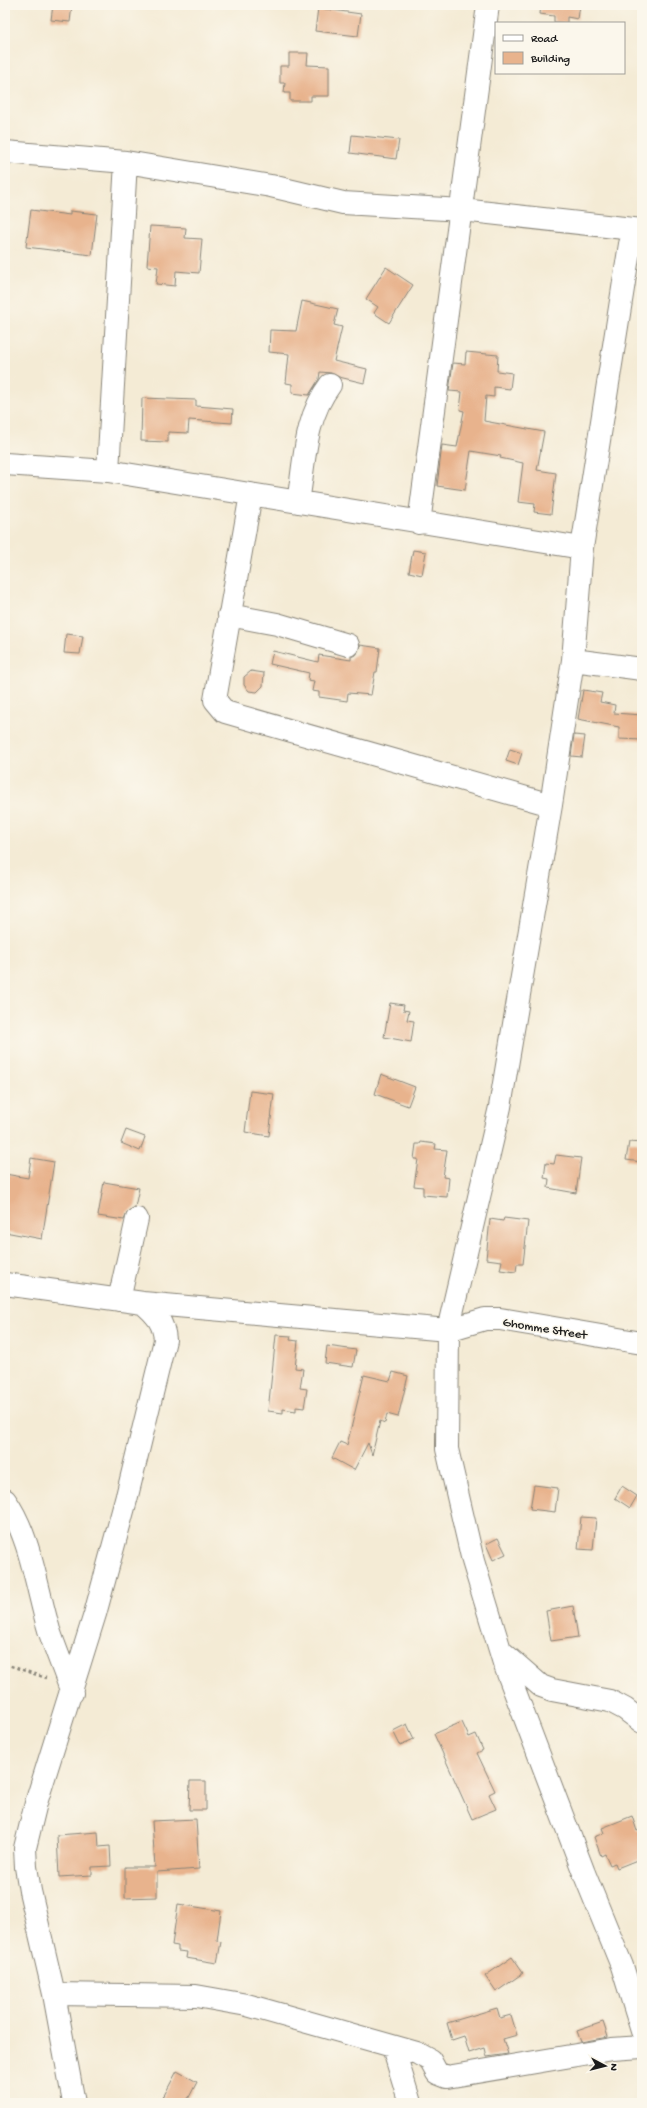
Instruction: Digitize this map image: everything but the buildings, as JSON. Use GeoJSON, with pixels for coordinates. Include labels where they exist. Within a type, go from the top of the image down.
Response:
{"type":"FeatureCollection","features":[{"type":"Feature","properties":{"kind":"street"},"geometry":{"type":"LineString","coordinates":[[419,523],[462,210],[488,5]]}},
{"type":"Feature","properties":{"kind":"street"},"geometry":{"type":"LineString","coordinates":[[5,152],[126,162],[271,186],[343,203],[462,210],[642,231]]}},
{"type":"Feature","properties":{"kind":"street"},"geometry":{"type":"LineString","coordinates":[[108,471],[126,162]]}},
{"type":"Feature","properties":{"kind":"street"},"geometry":{"type":"LineString","coordinates":[[642,231],[637,234],[630,244],[582,548],[573,660],[551,805],[500,1107],[448,1330],[448,1449],[473,1561],[500,1649],[584,1873],[622,1966],[642,2031]]}},
{"type":"Feature","properties":{"kind":"street"},"geometry":{"type":"LineString","coordinates":[[298,502],[310,424],[317,404],[330,385]]}},
{"type":"Feature","properties":{"kind":"street"},"geometry":{"type":"LineString","coordinates":[[5,464],[108,471],[419,523],[582,548]]}},
{"type":"Feature","properties":{"kind":"street"},"geometry":{"type":"LineString","coordinates":[[251,494],[215,700],[226,712],[551,805]]}},
{"type":"Feature","properties":{"kind":"street"},"geometry":{"type":"LineString","coordinates":[[229,615],[277,624],[348,645]]}},
{"type":"Feature","properties":{"kind":"street"},"geometry":{"type":"LineString","coordinates":[[573,660],[642,669]]}},
{"type":"Feature","properties":{"kind":"street"},"geometry":{"type":"LineString","coordinates":[[119,1300],[136,1219]]}},
{"type":"Feature","properties":{"kind":"street"},"geometry":{"type":"LineString","coordinates":[[5,1284],[143,1303],[448,1330]]}},
{"type":"Feature","properties":{"kind":"street"},"geometry":{"type":"LineString","coordinates":[[74,2103],[54,1994],[30,1892],[25,1848],[34,1809],[71,1696],[127,1496],[165,1340],[164,1330],[160,1320],[143,1303]]}},
{"type":"Feature","properties":{"kind":"street","name":"Ghomme Street"},"geometry":{"type":"LineString","coordinates":[[448,1330],[485,1319],[500,1318],[642,1343]]}},
{"type":"Feature","properties":{"kind":"street"},"geometry":{"type":"LineString","coordinates":[[5,1500],[13,1511],[24,1537],[49,1631],[71,1696]]}},
{"type":"Feature","properties":{"kind":"street"},"geometry":{"type":"LineString","coordinates":[[500,1649],[541,1686],[552,1690],[610,1702],[625,1709],[642,1722]]}},
{"type":"Feature","properties":{"kind":"street"},"geometry":{"type":"LineString","coordinates":[[622,1966],[642,1976]]}},
{"type":"Feature","properties":{"kind":"street"},"geometry":{"type":"LineString","coordinates":[[54,1994],[196,1996],[247,2005],[417,2053],[430,2060],[437,2073],[447,2077],[612,2049],[642,2047]]}},
{"type":"Feature","properties":{"kind":"street"},"geometry":{"type":"LineString","coordinates":[[392,2047],[410,2103]]}},
{"type":"Feature","properties":{"kind":"path"},"geometry":{"type":"LineString","coordinates":[[5,1664],[42,1676],[56,1684],[71,1696]]}}]}
